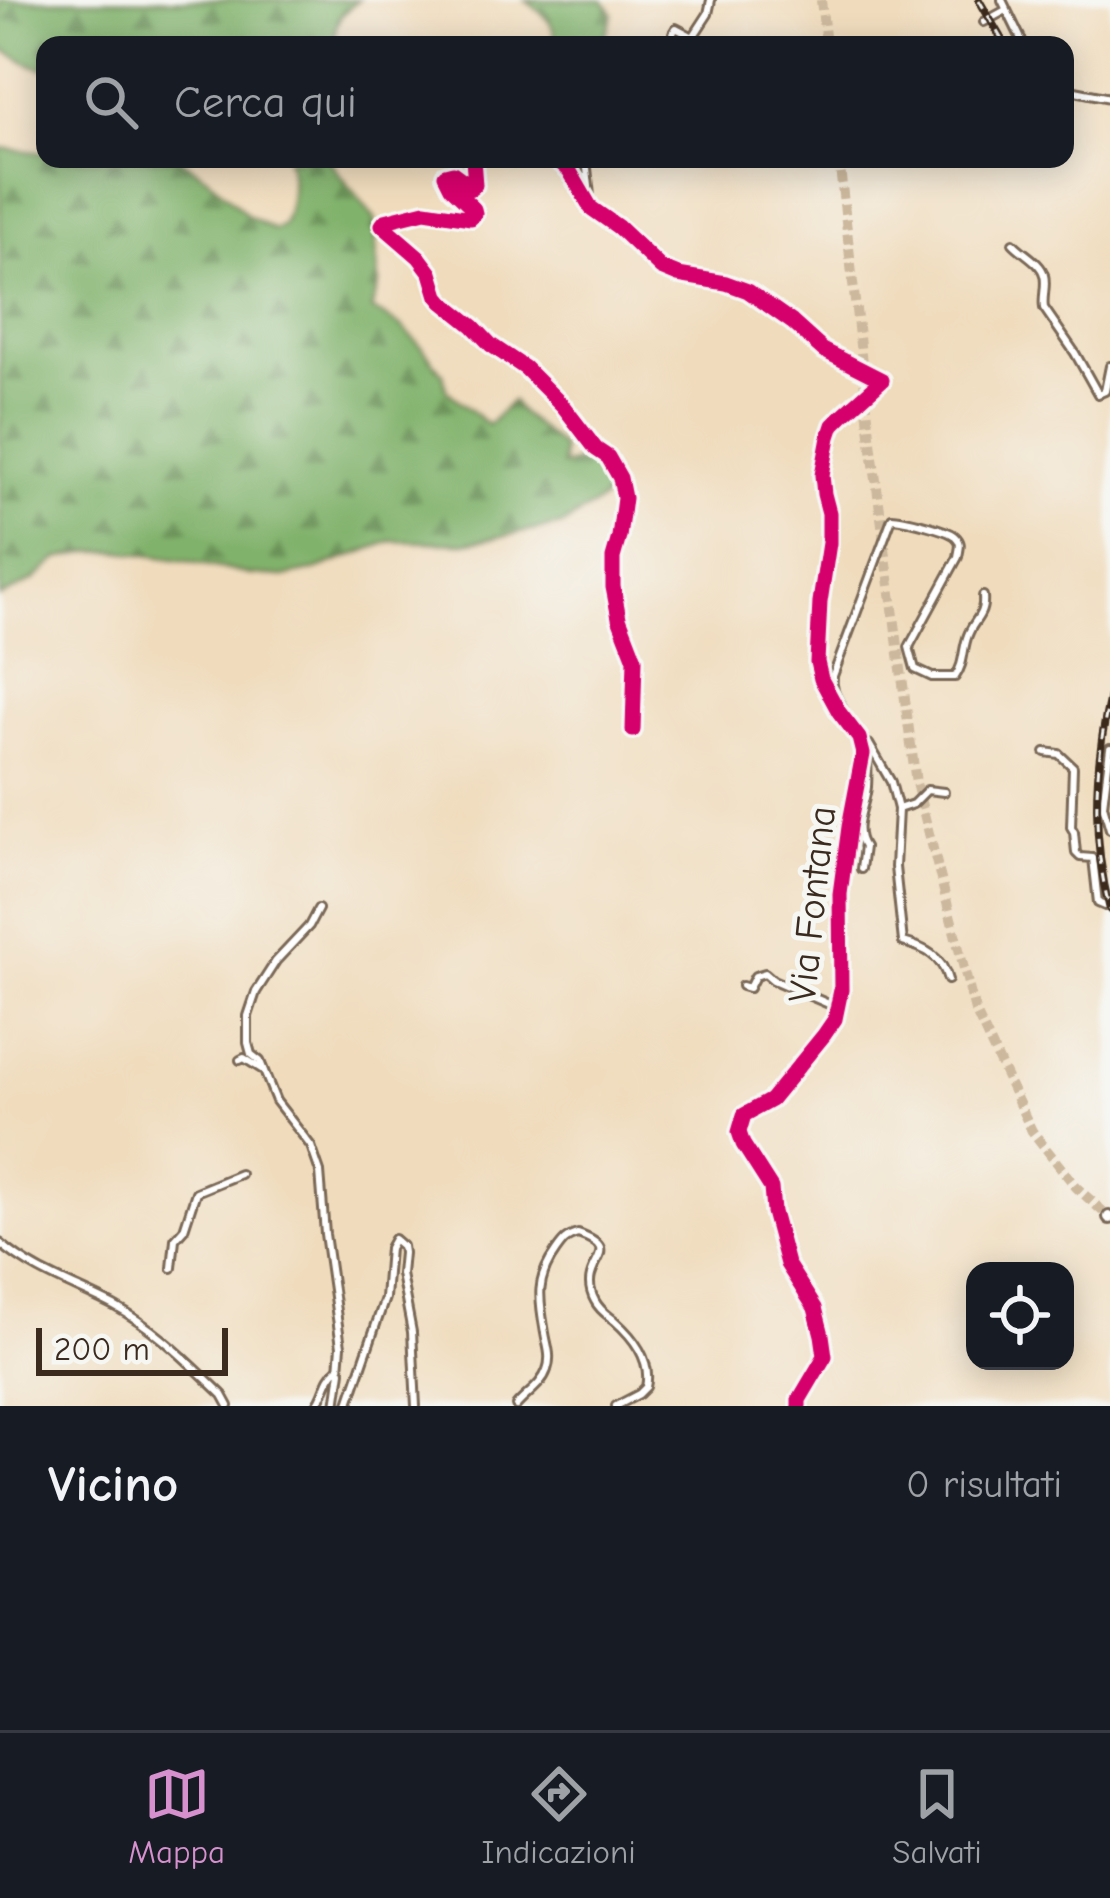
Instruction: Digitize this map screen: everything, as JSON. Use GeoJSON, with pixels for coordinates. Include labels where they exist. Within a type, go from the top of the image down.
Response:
{"type":"FeatureCollection","features":[{"type":"Feature","properties":{"kind":"street"},"geometry":{"type":"LineString","coordinates":[[694,36],[711,0]]}},
{"type":"Feature","properties":{"kind":"street"},"geometry":{"type":"LineString","coordinates":[[1002,0],[1019,36]]}},
{"type":"Feature","properties":{"kind":"street"},"geometry":{"type":"LineString","coordinates":[[984,22],[1006,10]]}},
{"type":"Feature","properties":{"kind":"street"},"geometry":{"type":"LineString","coordinates":[[1074,90],[1110,98]]}},
{"type":"Feature","properties":{"kind":"street"},"geometry":{"type":"LineString","coordinates":[[474,168],[475,185],[468,189],[453,173],[445,175],[474,208],[471,218],[425,211],[382,225],[419,257],[431,273],[438,296],[525,368],[608,457],[620,478],[624,498],[613,587],[635,659],[633,730]]}},
{"type":"Feature","properties":{"kind":"street"},"geometry":{"type":"LineString","coordinates":[[567,168],[591,208],[661,268],[748,291],[823,350],[882,380],[833,425],[822,475],[829,528],[817,662],[839,712],[891,782],[898,809],[895,867],[903,942],[940,958],[948,980]]}},
{"type":"Feature","properties":{"kind":"street"},"geometry":{"type":"LineString","coordinates":[[587,168],[591,208]]}},
{"type":"Feature","properties":{"kind":"street"},"geometry":{"type":"LineString","coordinates":[[1013,243],[1042,268],[1042,304],[1049,320],[1076,353],[1098,394],[1105,391],[1110,366]]}},
{"type":"Feature","properties":{"kind":"street"},"geometry":{"type":"LineString","coordinates":[[850,725],[835,697],[833,676],[892,518],[931,527],[956,536],[959,542],[958,556],[909,647],[915,669],[932,677],[956,677],[968,636],[984,611],[983,596]]}},
{"type":"Feature","properties":{"kind":"street"},"geometry":{"type":"LineString","coordinates":[[861,869],[864,847],[857,836],[867,787],[864,743]]}},
{"type":"Feature","properties":{"kind":"street","name":"Via Fontana"},"geometry":{"type":"LineString","coordinates":[[799,1406],[825,1349],[815,1308],[788,1264],[771,1189],[743,1144],[740,1125],[744,1115],[771,1100],[835,1019],[841,990],[840,894],[864,743]]}},
{"type":"Feature","properties":{"kind":"street"},"geometry":{"type":"LineString","coordinates":[[1110,748],[1103,806],[1110,829]]}},
{"type":"Feature","properties":{"kind":"street"},"geometry":{"type":"LineString","coordinates":[[1045,752],[1059,754],[1073,767],[1070,827],[1076,854],[1094,858],[1098,903],[1105,905]]}},
{"type":"Feature","properties":{"kind":"street"},"geometry":{"type":"LineString","coordinates":[[898,809],[913,804],[927,790],[944,792]]}},
{"type":"Feature","properties":{"kind":"street"},"geometry":{"type":"LineString","coordinates":[[318,909],[256,992],[248,1016],[248,1043],[276,1101],[311,1146],[320,1172],[341,1346],[342,1380],[336,1406]]}},
{"type":"Feature","properties":{"kind":"street"},"geometry":{"type":"LineString","coordinates":[[742,986],[748,988],[755,976],[765,973],[838,1008]]}},
{"type":"Feature","properties":{"kind":"street"},"geometry":{"type":"LineString","coordinates":[[240,1060],[265,1071]]}},
{"type":"Feature","properties":{"kind":"street"},"geometry":{"type":"LineString","coordinates":[[172,1268],[175,1239],[184,1228],[196,1192],[240,1174]]}},
{"type":"Feature","properties":{"kind":"street"},"geometry":{"type":"LineString","coordinates":[[516,1406],[547,1371],[550,1346],[540,1283],[544,1267],[565,1239],[578,1234],[594,1239],[600,1248],[601,1256],[590,1273],[593,1298],[639,1347],[648,1370],[646,1387],[616,1406]]}},
{"type":"Feature","properties":{"kind":"street"},"geometry":{"type":"LineString","coordinates":[[348,1406],[385,1298],[394,1239],[403,1253],[401,1274],[412,1332],[416,1406]]}},
{"type":"Feature","properties":{"kind":"street"},"geometry":{"type":"LineString","coordinates":[[0,1244],[32,1267],[146,1325],[223,1395],[229,1406]]}},
{"type":"Feature","properties":{"kind":"street"},"geometry":{"type":"LineString","coordinates":[[316,1406],[328,1379],[339,1370]]}},
{"type":"Feature","properties":{"kind":"green space"},"geometry":{"type":"Polygon","coordinates":[[[0,0],[358,0],[339,19],[335,36],[36,36],[36,66],[0,48],[0,0]]]}},
{"type":"Feature","properties":{"kind":"green space"},"geometry":{"type":"Polygon","coordinates":[[[526,0],[603,0],[613,13],[605,36],[555,36],[543,14],[526,0]]]}},
{"type":"Feature","properties":{"kind":"green space"},"geometry":{"type":"Polygon","coordinates":[[[0,148],[36,152],[36,168],[194,168],[248,216],[274,230],[283,225],[290,201],[289,168],[335,168],[375,219],[379,284],[371,309],[401,326],[443,374],[447,391],[488,425],[512,401],[562,448],[562,466],[580,461],[605,474],[610,495],[562,525],[464,543],[391,541],[284,577],[121,551],[90,552],[58,559],[34,580],[0,597],[0,148]]]}},
{"type":"Feature","properties":{"kind":"tunnel"},"geometry":{"type":"LineString","coordinates":[[821,0],[825,36]]}},
{"type":"Feature","properties":{"kind":"tunnel"},"geometry":{"type":"LineString","coordinates":[[840,168],[916,783],[975,1011],[1032,1131],[1076,1187],[1109,1217]]}},
{"type":"Feature","properties":{"kind":"railway"},"geometry":{"type":"LineString","coordinates":[[979,0],[1000,36]]}},
{"type":"Feature","properties":{"kind":"railway"},"geometry":{"type":"LineString","coordinates":[[1110,695],[1097,802],[1110,910]]}},
{"type":"Feature","properties":{"kind":"cycle path"},"geometry":{"type":"LineString","coordinates":[[474,168],[475,185],[468,189],[453,173],[445,175],[474,209],[471,218],[425,211],[382,225],[419,257],[443,302],[525,368],[608,457],[620,478],[624,498],[613,587],[635,659],[633,730]]}},
{"type":"Feature","properties":{"kind":"cycle path"},"geometry":{"type":"LineString","coordinates":[[567,168],[591,208],[661,268],[748,291],[823,350],[882,380],[833,425],[822,475],[829,543],[817,662],[821,679],[859,738],[863,754],[840,894],[841,990],[835,1019],[824,1035],[771,1100],[744,1115],[739,1132],[771,1188],[787,1264],[815,1308],[822,1335],[825,1356],[799,1406]]}}]}
